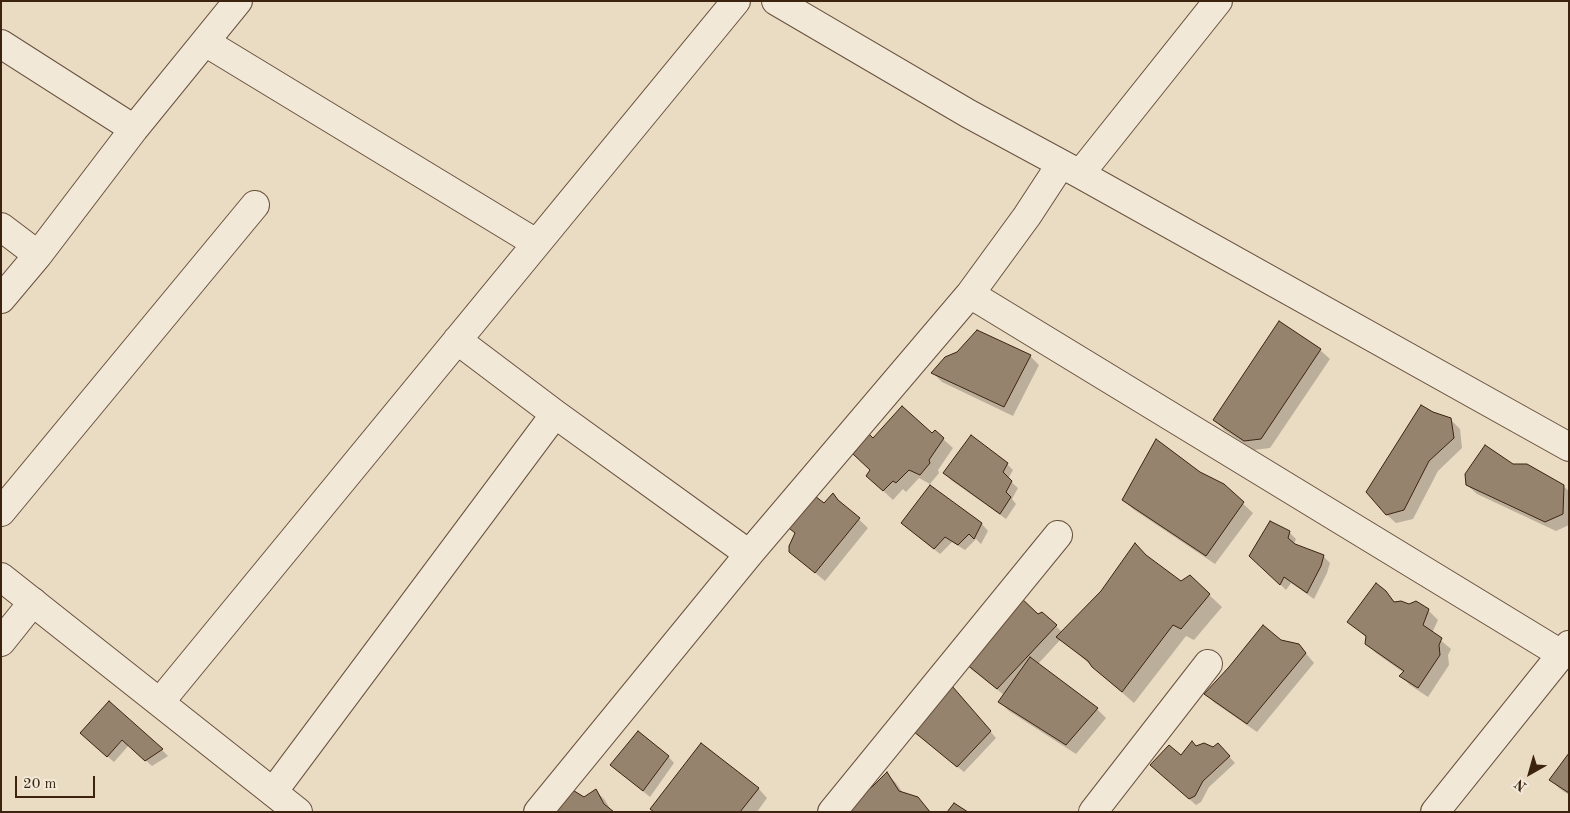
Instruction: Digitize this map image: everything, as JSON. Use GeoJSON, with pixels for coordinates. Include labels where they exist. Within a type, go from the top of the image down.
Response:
{"type":"FeatureCollection","features":[{"type":"Feature","properties":{"kind":"street"},"geometry":{"type":"LineString","coordinates":[[1,300],[134,128],[238,1]]}},
{"type":"Feature","properties":{"kind":"street"},"geometry":{"type":"LineString","coordinates":[[160,702],[736,1]]}},
{"type":"Feature","properties":{"kind":"street"},"geometry":{"type":"LineString","coordinates":[[776,1],[960,110],[1070,169],[1569,447]]}},
{"type":"Feature","properties":{"kind":"street"},"geometry":{"type":"LineString","coordinates":[[538,812],[749,554],[970,294],[1026,216],[1070,169],[1218,1]]}},
{"type":"Feature","properties":{"kind":"street"},"geometry":{"type":"LineString","coordinates":[[205,42],[536,243]]}},
{"type":"Feature","properties":{"kind":"street"},"geometry":{"type":"LineString","coordinates":[[1,44],[134,128]]}},
{"type":"Feature","properties":{"kind":"street"},"geometry":{"type":"LineString","coordinates":[[1,512],[255,206]]}},
{"type":"Feature","properties":{"kind":"street"},"geometry":{"type":"LineString","coordinates":[[1,227],[38,254]]}},
{"type":"Feature","properties":{"kind":"street"},"geometry":{"type":"LineString","coordinates":[[970,294],[1565,650],[1435,812]]}},
{"type":"Feature","properties":{"kind":"street"},"geometry":{"type":"LineString","coordinates":[[457,340],[749,554]]}},
{"type":"Feature","properties":{"kind":"street"},"geometry":{"type":"LineString","coordinates":[[273,792],[556,414]]}},
{"type":"Feature","properties":{"kind":"street"},"geometry":{"type":"LineString","coordinates":[[832,812],[1058,535]]}},
{"type":"Feature","properties":{"kind":"street"},"geometry":{"type":"LineString","coordinates":[[1,577],[298,812]]}},
{"type":"Feature","properties":{"kind":"street"},"geometry":{"type":"LineString","coordinates":[[1,642],[33,602]]}},
{"type":"Feature","properties":{"kind":"street"},"geometry":{"type":"LineString","coordinates":[[1093,812],[1208,664]]}},
{"type":"Feature","properties":{"kind":"building"},"geometry":{"type":"Polygon","coordinates":[[[1279,321],[1321,349],[1261,439],[1244,441],[1213,420],[1279,321]]]}},
{"type":"Feature","properties":{"kind":"building"},"geometry":{"type":"Polygon","coordinates":[[[977,330],[1031,355],[1004,407],[931,373],[945,357],[957,352],[977,330]]]}},
{"type":"Feature","properties":{"kind":"building"},"geometry":{"type":"Polygon","coordinates":[[[1421,405],[1433,412],[1451,418],[1454,438],[1429,461],[1404,510],[1386,515],[1366,492],[1421,405]]]}},
{"type":"Feature","properties":{"kind":"building"},"geometry":{"type":"Polygon","coordinates":[[[902,406],[932,433],[935,430],[944,438],[929,460],[930,463],[920,475],[909,470],[896,483],[893,481],[883,491],[866,476],[870,470],[853,454],[869,434],[873,438],[902,406]]]}},
{"type":"Feature","properties":{"kind":"building"},"geometry":{"type":"Polygon","coordinates":[[[971,435],[1008,463],[1003,472],[1012,481],[1006,492],[1011,497],[1000,514],[943,473],[971,435]]]}},
{"type":"Feature","properties":{"kind":"building"},"geometry":{"type":"Polygon","coordinates":[[[1156,439],[1200,472],[1224,484],[1244,502],[1206,556],[1122,500],[1156,439]]]}},
{"type":"Feature","properties":{"kind":"building"},"geometry":{"type":"Polygon","coordinates":[[[1485,445],[1513,464],[1527,464],[1564,485],[1563,514],[1545,522],[1466,485],[1465,474],[1485,445]]]}},
{"type":"Feature","properties":{"kind":"building"},"geometry":{"type":"Polygon","coordinates":[[[930,485],[982,523],[974,539],[969,534],[958,545],[945,537],[934,549],[901,523],[930,485]]]}},
{"type":"Feature","properties":{"kind":"building"},"geometry":{"type":"Polygon","coordinates":[[[811,493],[824,503],[833,493],[838,500],[860,518],[815,573],[789,552],[789,546],[795,533],[784,524],[811,493]]]}},
{"type":"Feature","properties":{"kind":"building"},"geometry":{"type":"Polygon","coordinates":[[[1270,521],[1290,531],[1288,538],[1295,544],[1324,555],[1321,566],[1307,593],[1284,577],[1280,585],[1249,556],[1270,521]]]}},
{"type":"Feature","properties":{"kind":"building"},"geometry":{"type":"Polygon","coordinates":[[[1135,543],[1146,555],[1181,581],[1190,575],[1210,594],[1181,629],[1173,625],[1122,692],[1092,667],[1088,661],[1056,637],[1101,591],[1135,543]]]}},
{"type":"Feature","properties":{"kind":"building"},"geometry":{"type":"Polygon","coordinates":[[[1376,583],[1386,591],[1394,602],[1401,601],[1409,604],[1416,601],[1429,609],[1423,625],[1442,638],[1439,645],[1440,655],[1418,688],[1399,676],[1404,671],[1365,644],[1366,636],[1347,622],[1376,583]]]}},
{"type":"Feature","properties":{"kind":"building"},"geometry":{"type":"Polygon","coordinates":[[[1019,596],[1038,614],[1042,612],[1057,625],[997,689],[960,659],[1019,596]]]}},
{"type":"Feature","properties":{"kind":"building"},"geometry":{"type":"Polygon","coordinates":[[[1263,625],[1281,640],[1299,644],[1306,653],[1247,724],[1204,694],[1263,625]]]}},
{"type":"Feature","properties":{"kind":"building"},"geometry":{"type":"Polygon","coordinates":[[[1030,657],[1098,708],[1066,745],[998,702],[1030,657]]]}},
{"type":"Feature","properties":{"kind":"building"},"geometry":{"type":"Polygon","coordinates":[[[952,686],[991,731],[957,767],[913,731],[952,686]]]}},
{"type":"Feature","properties":{"kind":"building"},"geometry":{"type":"Polygon","coordinates":[[[109,701],[163,749],[145,761],[122,740],[107,757],[80,733],[109,701]]]}},
{"type":"Feature","properties":{"kind":"building"},"geometry":{"type":"Polygon","coordinates":[[[638,731],[669,756],[643,791],[610,765],[638,731]]]}},
{"type":"Feature","properties":{"kind":"building"},"geometry":{"type":"Polygon","coordinates":[[[1192,741],[1196,746],[1204,743],[1213,747],[1218,743],[1230,756],[1203,781],[1195,796],[1189,799],[1150,765],[1169,745],[1181,755],[1192,741]]]}},
{"type":"Feature","properties":{"kind":"building"},"geometry":{"type":"Polygon","coordinates":[[[701,743],[759,788],[740,812],[654,812],[650,809],[701,743]]]}},
{"type":"Feature","properties":{"kind":"building"},"geometry":{"type":"Polygon","coordinates":[[[1569,753],[1569,793],[1549,780],[1569,753]]]}},
{"type":"Feature","properties":{"kind":"building"},"geometry":{"type":"Polygon","coordinates":[[[887,772],[899,791],[918,797],[930,812],[843,812],[841,809],[873,786],[887,772]]]}},
{"type":"Feature","properties":{"kind":"building"},"geometry":{"type":"Polygon","coordinates":[[[571,789],[584,797],[596,789],[604,804],[614,812],[553,812],[571,789]]]}},
{"type":"Feature","properties":{"kind":"building"},"geometry":{"type":"Polygon","coordinates":[[[954,803],[968,812],[947,812],[954,803]]]}}]}
